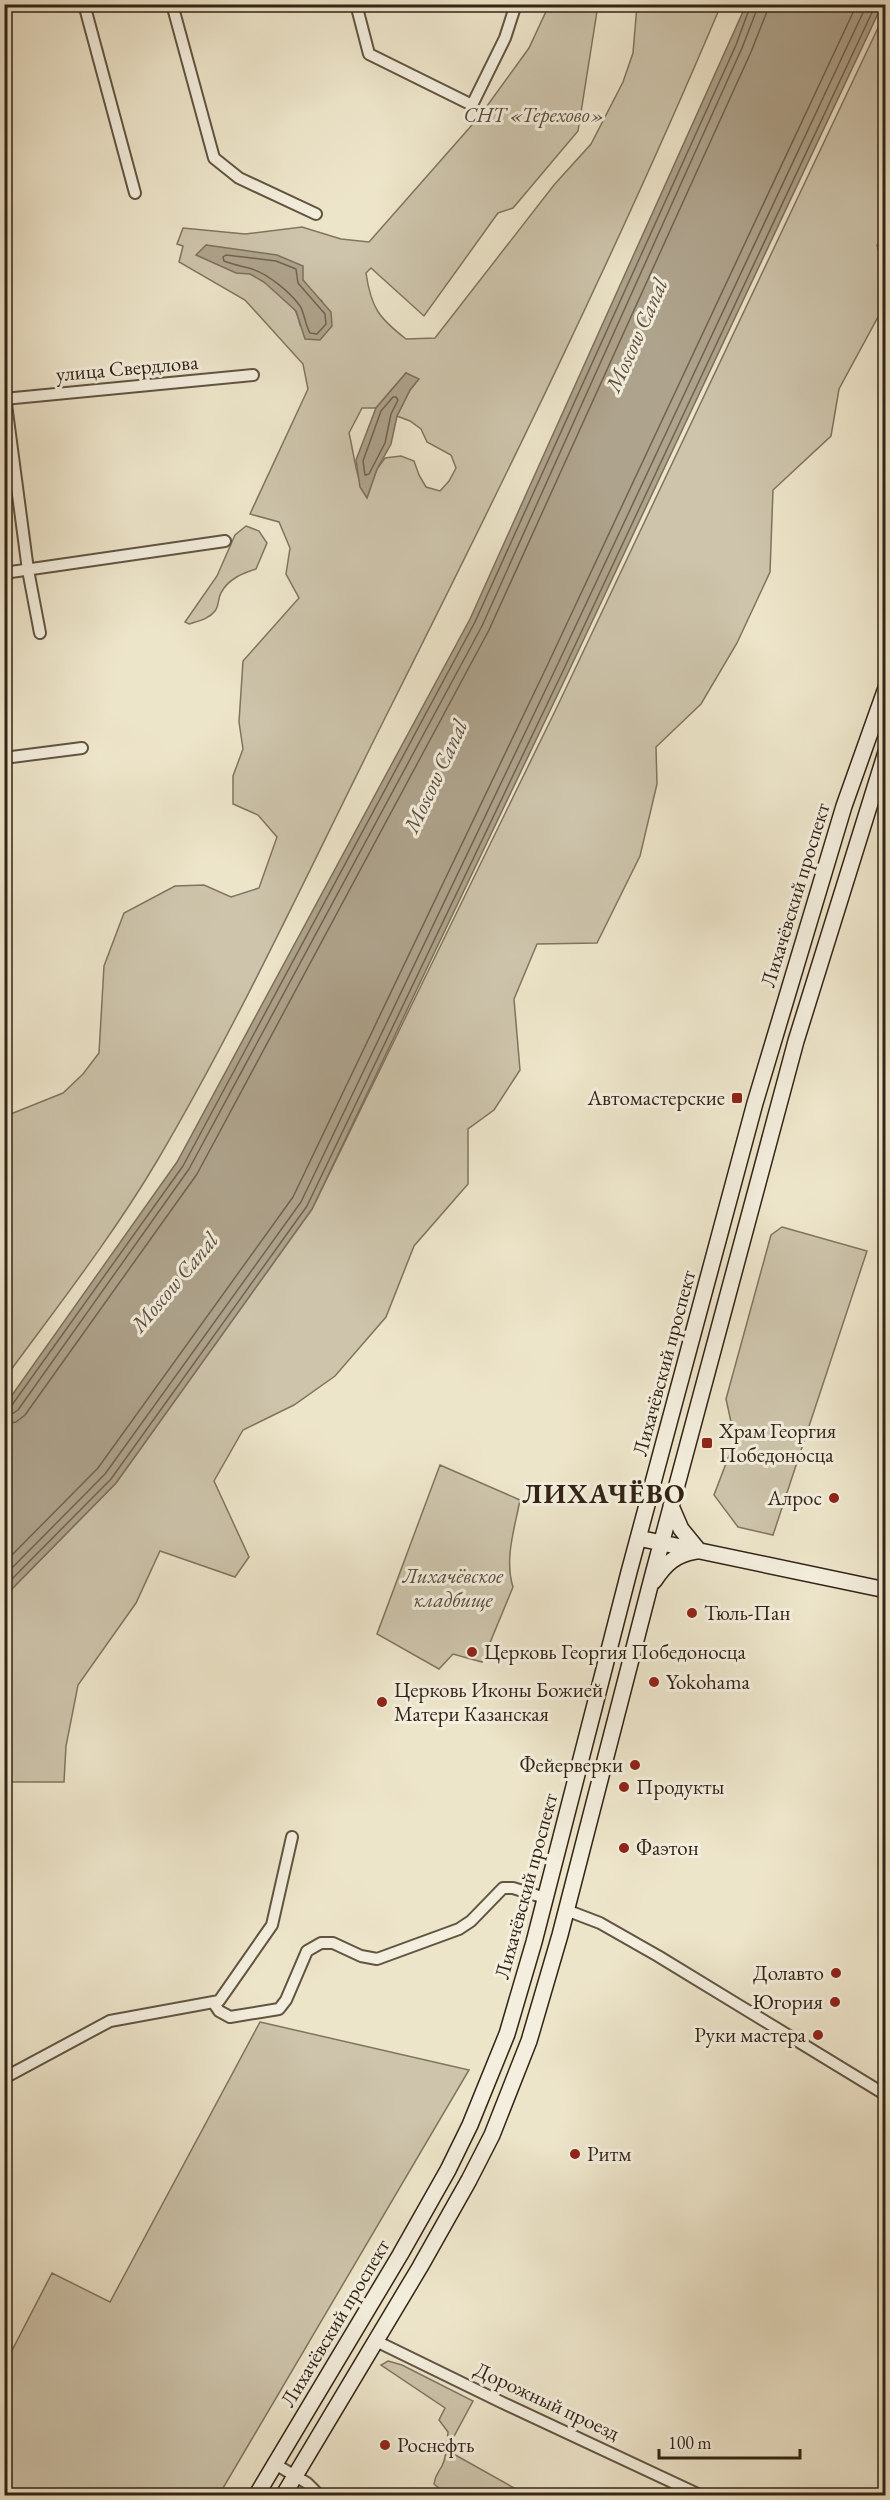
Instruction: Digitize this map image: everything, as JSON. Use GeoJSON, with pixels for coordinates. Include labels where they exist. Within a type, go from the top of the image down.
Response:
{"type":"FeatureCollection","features":[{"type":"Feature","properties":{"kind":"main road","name":"Лихачёвский проспект"},"geometry":{"type":"LineString","coordinates":[[256,2496],[400,2255],[471,2126],[507,2034],[774,1035],[844,806],[885,688]]}},
{"type":"Feature","properties":{"kind":"main road","name":"Лихачёвский проспект"},"geometry":{"type":"LineString","coordinates":[[283,2496],[445,2224],[492,2135],[529,2041],[566,1910],[649,1588],[796,1041],[885,753]]}},
{"type":"Feature","properties":{"kind":"main road"},"geometry":{"type":"LineString","coordinates":[[671,1506],[681,1529],[699,1551]]}},
{"type":"Feature","properties":{"kind":"main road"},"geometry":{"type":"LineString","coordinates":[[639,1538],[885,1590]]}},
{"type":"Feature","properties":{"kind":"main road"},"geometry":{"type":"LineString","coordinates":[[649,1588],[671,1560],[686,1553],[699,1551]]}},
{"type":"Feature","properties":{"kind":"street"},"geometry":{"type":"LineString","coordinates":[[84,4],[135,193]]}},
{"type":"Feature","properties":{"kind":"street"},"geometry":{"type":"LineString","coordinates":[[172,4],[214,158],[239,178],[315,214]]}},
{"type":"Feature","properties":{"kind":"street"},"geometry":{"type":"LineString","coordinates":[[356,4],[369,54],[472,105],[505,38],[516,4]]}},
{"type":"Feature","properties":{"kind":"street","name":"улица Свердлова"},"geometry":{"type":"LineString","coordinates":[[5,395],[253,375]]}},
{"type":"Feature","properties":{"kind":"street"},"geometry":{"type":"LineString","coordinates":[[5,395],[28,570],[40,633]]}},
{"type":"Feature","properties":{"kind":"street"},"geometry":{"type":"LineString","coordinates":[[4,573],[225,541]]}},
{"type":"Feature","properties":{"kind":"street"},"geometry":{"type":"LineString","coordinates":[[4,758],[82,748]]}},
{"type":"Feature","properties":{"kind":"street"},"geometry":{"type":"LineString","coordinates":[[4,2078],[110,2021],[219,2001],[272,1925],[292,1837]]}},
{"type":"Feature","properties":{"kind":"street"},"geometry":{"type":"LineString","coordinates":[[213,2002],[219,2011],[230,2016],[276,2010],[286,2000],[307,1952],[316,1945],[333,1943],[361,1956],[376,1959],[459,1929],[471,1921],[503,1888],[513,1888],[545,1898]]}},
{"type":"Feature","properties":{"kind":"street"},"geometry":{"type":"LineString","coordinates":[[566,1910],[600,1923],[658,1956],[885,2095]]}},
{"type":"Feature","properties":{"kind":"street","name":"Дорожный проезд"},"geometry":{"type":"LineString","coordinates":[[376,2341],[702,2496]]}},
{"type":"Feature","properties":{"kind":"street"},"geometry":{"type":"LineString","coordinates":[[275,2464],[295,2476],[320,2496]]}},
{"type":"Feature","properties":{"kind":"green space","name":"СНТ «Терехово»"},"geometry":{"type":"Polygon","coordinates":[[[549,5],[598,5],[578,131],[513,208],[498,213],[424,316],[371,268],[366,273],[371,295],[378,311],[389,325],[406,339],[435,338],[554,185],[591,144],[623,82],[633,53],[637,5],[721,5],[682,96],[558,367],[217,1054],[188,1108],[122,1217],[5,1378],[4,1127],[8,1115],[63,1093],[83,1074],[99,1053],[104,966],[124,913],[175,886],[204,885],[231,897],[259,888],[277,837],[258,815],[233,804],[233,776],[243,749],[239,722],[243,661],[299,598],[286,574],[290,548],[279,522],[250,514],[308,389],[303,364],[245,300],[179,262],[183,246],[177,244],[183,228],[245,234],[302,227],[341,239],[369,242],[479,117],[529,48],[549,5]],[[206,245],[281,295],[296,312],[300,325],[322,301],[311,292],[303,280],[206,245]],[[406,373],[376,408],[362,408],[349,433],[358,475],[367,497],[377,469],[385,458],[401,456],[414,461],[426,487],[440,491],[456,468],[451,455],[427,442],[421,429],[410,421],[397,416],[410,390],[418,380],[406,373]]]}},
{"type":"Feature","properties":{"kind":"green space"},"geometry":{"type":"Polygon","coordinates":[[[885,13],[886,239],[877,245],[885,275],[885,304],[839,389],[831,436],[773,490],[770,572],[737,643],[701,704],[656,747],[657,784],[640,856],[597,943],[537,944],[514,999],[520,1070],[494,1110],[468,1129],[468,1184],[414,1246],[386,1317],[335,1376],[294,1405],[243,1430],[214,1481],[249,1557],[235,1577],[160,1551],[136,1603],[78,1685],[66,1746],[64,1782],[8,1782],[5,1784],[5,1596],[116,1483],[312,1209],[558,705],[885,13]]]}},
{"type":"Feature","properties":{"kind":"green space"},"geometry":{"type":"Polygon","coordinates":[[[246,526],[259,531],[267,543],[256,569],[232,580],[224,588],[213,614],[189,624],[185,622],[217,576],[235,535],[246,526]]]}},
{"type":"Feature","properties":{"kind":"green space"},"geometry":{"type":"Polygon","coordinates":[[[782,1227],[867,1251],[773,1535],[738,1527],[714,1495],[735,1440],[726,1399],[771,1235],[782,1227]]]}},
{"type":"Feature","properties":{"kind":"green space","name":"Лихачёвское кладбище"},"geometry":{"type":"Polygon","coordinates":[[[440,1465],[520,1500],[510,1554],[513,1587],[482,1662],[453,1654],[439,1669],[377,1634],[440,1465]]]}},
{"type":"Feature","properties":{"kind":"green space"},"geometry":{"type":"Polygon","coordinates":[[[260,2022],[469,2070],[219,2495],[5,2495],[5,2364],[52,2273],[110,2302],[260,2022]]]}},
{"type":"Feature","properties":{"kind":"green space"},"geometry":{"type":"Polygon","coordinates":[[[388,2361],[402,2365],[473,2401],[451,2442],[450,2452],[516,2489],[513,2495],[447,2495],[434,2484],[444,2462],[446,2449],[448,2432],[439,2420],[445,2408],[381,2365],[388,2361]]]}},
{"type":"Feature","properties":{"kind":"water","name":"Moscow Canal"},"geometry":{"type":"Polygon","coordinates":[[[746,5],[882,5],[567,675],[312,1209],[116,1483],[5,1596],[5,1405],[177,1162],[470,619],[746,5]]]}},
{"type":"Feature","properties":{"kind":"water"},"geometry":{"type":"Polygon","coordinates":[[[206,245],[277,255],[303,266],[303,280],[331,312],[332,326],[320,340],[305,339],[296,311],[264,282],[250,274],[236,273],[196,255],[206,245]]]}},
{"type":"Feature","properties":{"kind":"water"},"geometry":{"type":"Polygon","coordinates":[[[406,373],[419,379],[410,390],[397,416],[391,444],[377,469],[367,498],[360,487],[356,460],[376,408],[406,373]]]}},
{"type":"Feature","properties":{"kind":"place","name":"Автомастерские"},"geometry":{"type":"Point","coordinates":[737,1098]}},
{"type":"Feature","properties":{"kind":"place","name":"Храм Георгия Победоносца"},"geometry":{"type":"Point","coordinates":[707,1443]}},
{"type":"Feature","properties":{"kind":"place","name":"Алрос"},"geometry":{"type":"Point","coordinates":[834,1498]}},
{"type":"Feature","properties":{"kind":"place","name":"Тюль-Пан"},"geometry":{"type":"Point","coordinates":[692,1613]}},
{"type":"Feature","properties":{"kind":"place","name":"Церковь Георгия Победоносца"},"geometry":{"type":"Point","coordinates":[472,1652]}},
{"type":"Feature","properties":{"kind":"place","name":"Yokohama"},"geometry":{"type":"Point","coordinates":[654,1682]}},
{"type":"Feature","properties":{"kind":"place","name":"Церковь Иконы Божией Матери Казанская"},"geometry":{"type":"Point","coordinates":[382,1702]}},
{"type":"Feature","properties":{"kind":"place","name":"Фейерверки"},"geometry":{"type":"Point","coordinates":[635,1765]}},
{"type":"Feature","properties":{"kind":"place","name":"Продукты"},"geometry":{"type":"Point","coordinates":[624,1787]}},
{"type":"Feature","properties":{"kind":"place","name":"Фаэтон"},"geometry":{"type":"Point","coordinates":[624,1848]}},
{"type":"Feature","properties":{"kind":"place","name":"Долавто"},"geometry":{"type":"Point","coordinates":[836,1973]}},
{"type":"Feature","properties":{"kind":"place","name":"Югория"},"geometry":{"type":"Point","coordinates":[835,2002]}},
{"type":"Feature","properties":{"kind":"place","name":"Руки мастера"},"geometry":{"type":"Point","coordinates":[818,2035]}},
{"type":"Feature","properties":{"kind":"place","name":"Ритм"},"geometry":{"type":"Point","coordinates":[575,2154]}},
{"type":"Feature","properties":{"kind":"place","name":"Роснефть"},"geometry":{"type":"Point","coordinates":[385,2445]}},
{"type":"Feature","properties":{"kind":"district","name":"ЛИХАЧЁВО"},"geometry":{"type":"Point","coordinates":[604,1494]}}]}
